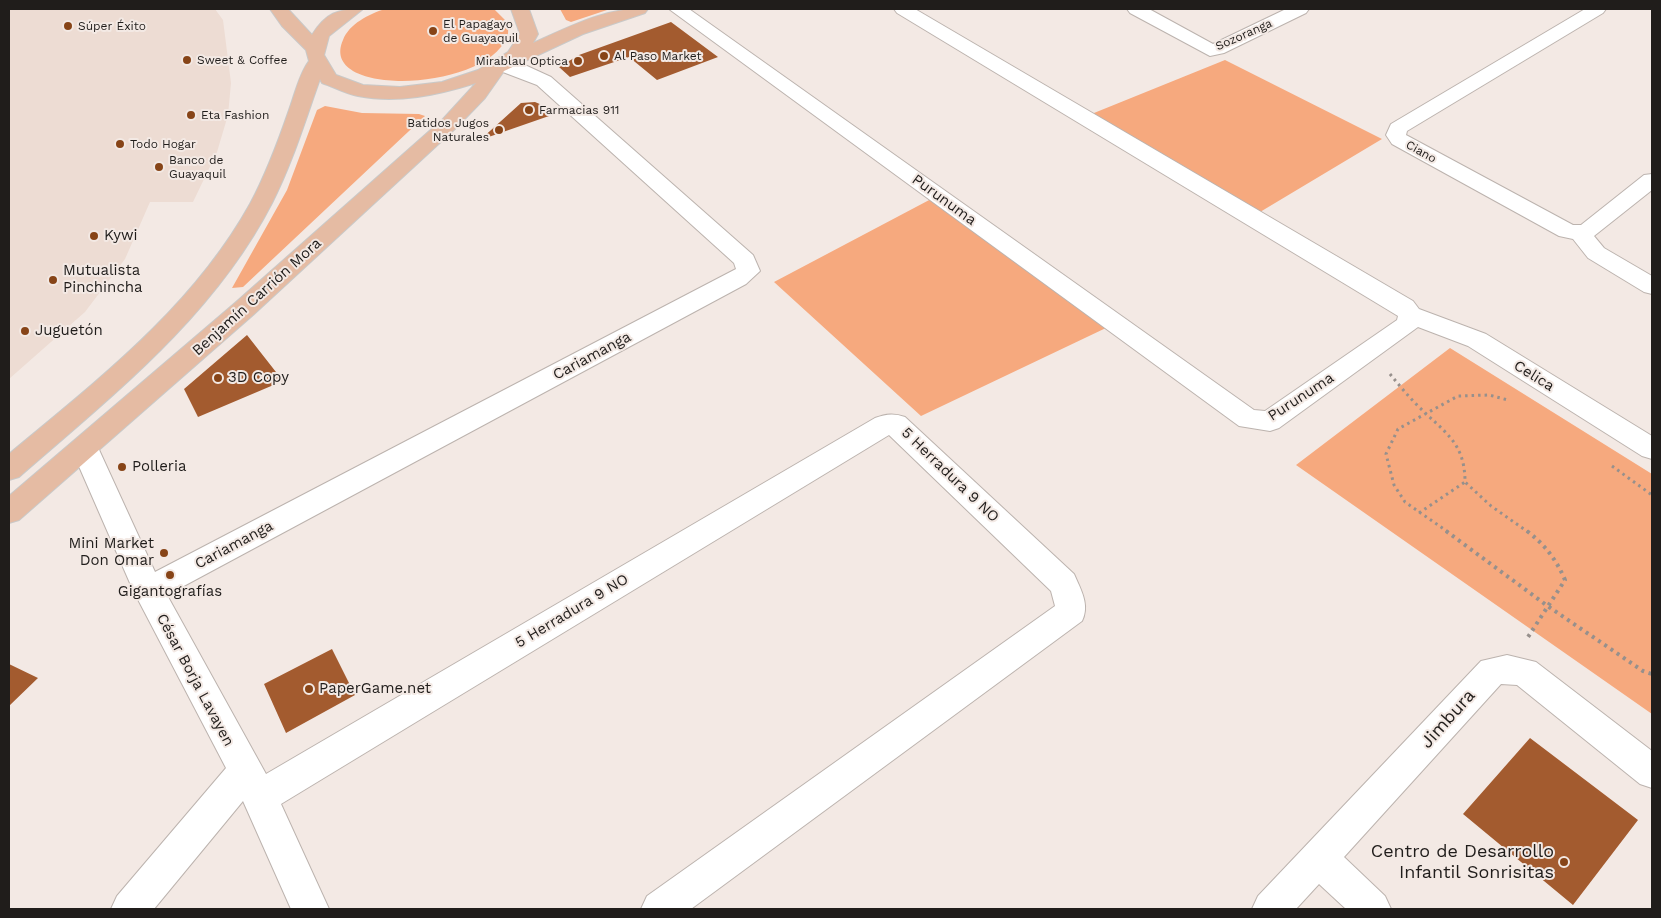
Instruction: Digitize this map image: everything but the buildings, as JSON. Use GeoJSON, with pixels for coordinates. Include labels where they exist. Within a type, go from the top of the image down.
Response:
{"type":"FeatureCollection","features":[{"type":"Feature","properties":{"kind":"main road"},"geometry":{"type":"LineString","coordinates":[[279,9],[330,79],[356,89],[389,94],[426,92],[463,83],[576,30],[639,9]]}},
{"type":"Feature","properties":{"kind":"main road"},"geometry":{"type":"LineString","coordinates":[[9,469],[167,332],[232,252],[260,205],[281,162],[323,31],[341,16],[354,9]]}},
{"type":"Feature","properties":{"kind":"main road","name":"Benjamín Carrión Mora"},"geometry":{"type":"LineString","coordinates":[[9,512],[85,448],[450,124],[524,44],[529,30],[526,16],[520,9]]}},
{"type":"Feature","properties":{"kind":"street","name":"Purunuma"},"geometry":{"type":"LineString","coordinates":[[678,9],[1248,419],[1270,421],[1405,322]]}},
{"type":"Feature","properties":{"kind":"street"},"geometry":{"type":"LineString","coordinates":[[903,9],[1404,307],[1405,322]]}},
{"type":"Feature","properties":{"kind":"street","name":"Sozoranga"},"geometry":{"type":"LineString","coordinates":[[1136,9],[1210,50],[1217,49],[1300,9]]}},
{"type":"Feature","properties":{"kind":"street","name":"Ciano"},"geometry":{"type":"LineString","coordinates":[[1580,233],[1567,231],[1399,140],[1396,135],[1398,128],[1597,9]]}},
{"type":"Feature","properties":{"kind":"street","name":"Cariamanga"},"geometry":{"type":"LineString","coordinates":[[148,590],[738,280],[748,271],[745,260],[544,81],[503,65]]}},
{"type":"Feature","properties":{"kind":"street"},"geometry":{"type":"LineString","coordinates":[[1652,180],[1589,230],[1580,233],[1596,253],[1652,286]]}},
{"type":"Feature","properties":{"kind":"street","name":"Celica"},"geometry":{"type":"LineString","coordinates":[[1405,322],[1476,340],[1652,449]]}},
{"type":"Feature","properties":{"kind":"street","name":"5 Herradura 9 NO"},"geometry":{"type":"LineString","coordinates":[[252,785],[884,424],[896,424],[1063,583],[1069,597],[1071,612],[660,909]]}},
{"type":"Feature","properties":{"kind":"street","name":"César Borja Lavayen"},"geometry":{"type":"LineString","coordinates":[[85,448],[148,590],[252,785],[310,909]]}},
{"type":"Feature","properties":{"kind":"street","name":"Jimbura"},"geometry":{"type":"LineString","coordinates":[[1271,909],[1320,859],[1492,671],[1507,669],[1525,672],[1652,772]]}},
{"type":"Feature","properties":{"kind":"street"},"geometry":{"type":"LineString","coordinates":[[130,909],[252,785]]}},
{"type":"Feature","properties":{"kind":"street"},"geometry":{"type":"LineString","coordinates":[[1320,859],[1372,909]]}},
{"type":"Feature","properties":{"kind":"path"},"geometry":{"type":"LineString","coordinates":[[1405,322],[1387,359],[1388,372],[1408,396],[1444,427],[1460,447],[1466,472],[1465,482],[1474,494],[1544,544],[1561,566],[1565,580],[1549,608]]}},
{"type":"Feature","properties":{"kind":"path"},"geometry":{"type":"LineString","coordinates":[[1514,402],[1488,395],[1458,396],[1398,429],[1386,454],[1394,485],[1405,502],[1419,514],[1461,541],[1549,608],[1643,671],[1652,674]]}},
{"type":"Feature","properties":{"kind":"path"},"geometry":{"type":"LineString","coordinates":[[1419,514],[1465,482]]}},
{"type":"Feature","properties":{"kind":"shaded area"},"geometry":{"type":"Polygon","coordinates":[[[9,9],[215,9],[223,20],[231,83],[228,115],[217,152],[193,202],[150,202],[125,259],[85,312],[9,379],[9,9]]]}},
{"type":"Feature","properties":{"kind":"shaded area"},"geometry":{"type":"Polygon","coordinates":[[[385,9],[494,9],[507,22],[508,34],[493,55],[468,69],[439,77],[407,81],[378,79],[355,72],[342,59],[343,40],[350,29],[360,20],[385,9]]]}},
{"type":"Feature","properties":{"kind":"shaded area"},"geometry":{"type":"Polygon","coordinates":[[[560,9],[610,9],[571,22],[566,20],[560,9]]]}},
{"type":"Feature","properties":{"kind":"shaded area"},"geometry":{"type":"Polygon","coordinates":[[[1225,60],[1382,139],[1255,215],[1089,115],[1225,60]]]}},
{"type":"Feature","properties":{"kind":"shaded area"},"geometry":{"type":"Polygon","coordinates":[[[325,106],[362,113],[419,114],[425,116],[243,287],[232,288],[287,190],[317,110],[325,106]]]}},
{"type":"Feature","properties":{"kind":"shaded area"},"geometry":{"type":"Polygon","coordinates":[[[933,198],[1108,327],[921,416],[774,282],[933,198]]]}},
{"type":"Feature","properties":{"kind":"shaded area"},"geometry":{"type":"Polygon","coordinates":[[[1450,348],[1652,474],[1652,714],[1296,465],[1450,348]]]}},
{"type":"Feature","properties":{"kind":"place","name":"Súper Éxito"},"geometry":{"type":"Point","coordinates":[68,26]}},
{"type":"Feature","properties":{"kind":"place","name":"El Papagayo de Guayaquil"},"geometry":{"type":"Point","coordinates":[433,31]}},
{"type":"Feature","properties":{"kind":"place","name":"Al Paso Market"},"geometry":{"type":"Point","coordinates":[604,56]}},
{"type":"Feature","properties":{"kind":"place","name":"Sweet & Coffee"},"geometry":{"type":"Point","coordinates":[187,60]}},
{"type":"Feature","properties":{"kind":"place","name":"Mirablau Optica"},"geometry":{"type":"Point","coordinates":[578,61]}},
{"type":"Feature","properties":{"kind":"place","name":"Farmacias 911"},"geometry":{"type":"Point","coordinates":[529,110]}},
{"type":"Feature","properties":{"kind":"place","name":"Eta Fashion"},"geometry":{"type":"Point","coordinates":[191,115]}},
{"type":"Feature","properties":{"kind":"place","name":"Batidos Jugos Naturales"},"geometry":{"type":"Point","coordinates":[499,130]}},
{"type":"Feature","properties":{"kind":"place","name":"Todo Hogar"},"geometry":{"type":"Point","coordinates":[120,144]}},
{"type":"Feature","properties":{"kind":"place","name":"Banco de Guayaquil"},"geometry":{"type":"Point","coordinates":[159,167]}},
{"type":"Feature","properties":{"kind":"place","name":"Kywi"},"geometry":{"type":"Point","coordinates":[94,236]}},
{"type":"Feature","properties":{"kind":"place","name":"Mutualista Pinchincha"},"geometry":{"type":"Point","coordinates":[53,280]}},
{"type":"Feature","properties":{"kind":"place","name":"Juguetón"},"geometry":{"type":"Point","coordinates":[25,331]}},
{"type":"Feature","properties":{"kind":"place","name":"3D Copy"},"geometry":{"type":"Point","coordinates":[218,378]}},
{"type":"Feature","properties":{"kind":"place","name":"Polleria"},"geometry":{"type":"Point","coordinates":[122,467]}},
{"type":"Feature","properties":{"kind":"place","name":"Mini Market Don Omar"},"geometry":{"type":"Point","coordinates":[164,553]}},
{"type":"Feature","properties":{"kind":"place","name":"Gigantografías"},"geometry":{"type":"Point","coordinates":[170,575]}},
{"type":"Feature","properties":{"kind":"place","name":"PaperGame.net"},"geometry":{"type":"Point","coordinates":[309,689]}},
{"type":"Feature","properties":{"kind":"place","name":"Centro de Desarrollo Infantil Sonrisitas"},"geometry":{"type":"Point","coordinates":[1564,862]}}]}
